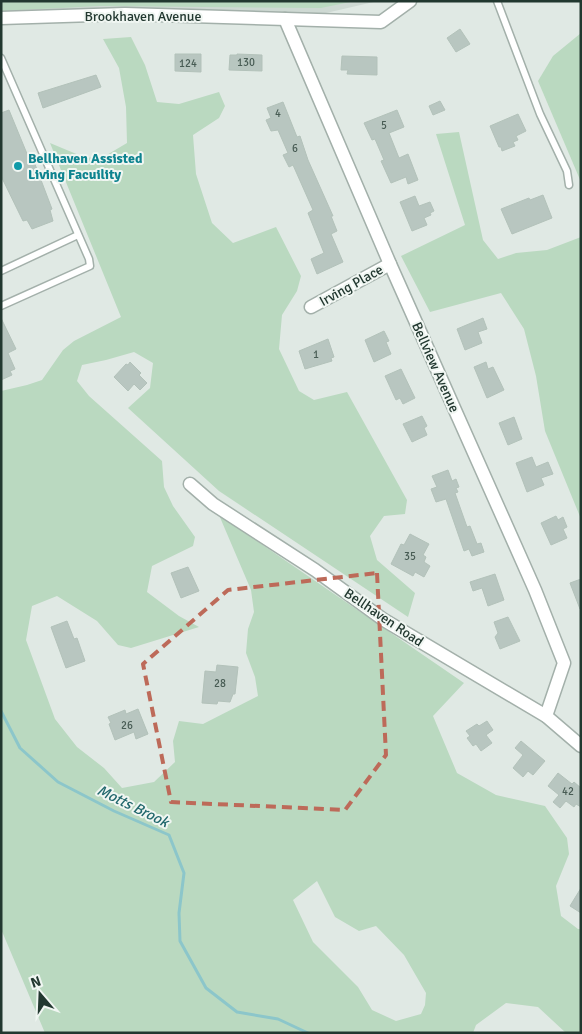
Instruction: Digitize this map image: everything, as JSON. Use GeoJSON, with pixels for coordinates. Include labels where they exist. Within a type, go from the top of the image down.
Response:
{"type":"FeatureCollection","features":[{"type":"Feature","properties":{"kind":"street","name":"Brookhaven Avenue"},"geometry":{"type":"LineString","coordinates":[[1,18],[125,14],[381,22],[410,1]]}},
{"type":"Feature","properties":{"kind":"street","name":"Bellview Avenue"},"geometry":{"type":"LineString","coordinates":[[285,19],[390,264],[535,590],[564,663],[546,716]]}},
{"type":"Feature","properties":{"kind":"street","name":"Irving Place"},"geometry":{"type":"LineString","coordinates":[[312,307],[390,264]]}},
{"type":"Feature","properties":{"kind":"street","name":"Bellhaven Road"},"geometry":{"type":"LineString","coordinates":[[190,484],[210,501],[316,570],[384,620],[546,716],[581,746]]}},
{"type":"Feature","properties":{"kind":"lane"},"geometry":{"type":"LineString","coordinates":[[496,1],[540,114],[567,171],[569,185]]}},
{"type":"Feature","properties":{"kind":"lane"},"geometry":{"type":"LineString","coordinates":[[1,58],[3,67],[89,259],[90,266],[1,306]]}},
{"type":"Feature","properties":{"kind":"lane"},"geometry":{"type":"LineString","coordinates":[[1,270],[78,235]]}},
{"type":"Feature","properties":{"kind":"highlighted area"},"geometry":{"type":"Polygon","coordinates":[[[377,573],[386,755],[345,810],[171,802],[143,664],[228,590],[377,573]]]}},
{"type":"Feature","properties":{"kind":"shaded area"},"geometry":{"type":"Polygon","coordinates":[[[1,1],[378,1],[326,13],[1,14],[1,1]]]}},
{"type":"Feature","properties":{"kind":"green space"},"geometry":{"type":"Polygon","coordinates":[[[1,1],[355,1],[321,8],[100,6],[1,11],[1,1]]]}},
{"type":"Feature","properties":{"kind":"green space"},"geometry":{"type":"Polygon","coordinates":[[[581,33],[581,182],[538,81],[553,56],[581,33]]]}},
{"type":"Feature","properties":{"kind":"green space"},"geometry":{"type":"Polygon","coordinates":[[[131,37],[145,65],[157,102],[179,104],[219,92],[225,106],[219,118],[193,135],[196,174],[212,223],[233,243],[276,227],[301,276],[297,291],[282,315],[279,349],[299,391],[314,400],[347,392],[407,500],[405,514],[384,516],[370,536],[377,560],[415,593],[408,617],[219,491],[128,408],[150,388],[153,363],[134,352],[82,365],[77,381],[89,396],[162,461],[164,487],[173,506],[195,537],[193,546],[152,566],[147,592],[179,616],[199,627],[131,648],[118,645],[97,621],[57,596],[32,606],[26,640],[55,719],[77,747],[104,768],[122,788],[154,782],[175,762],[173,741],[179,721],[203,724],[258,696],[255,677],[246,653],[248,629],[254,612],[251,590],[219,515],[464,683],[433,716],[457,773],[496,795],[545,806],[567,838],[569,854],[556,886],[561,916],[578,929],[581,929],[581,1033],[566,1033],[538,1007],[506,1003],[476,1025],[473,1033],[45,1033],[1,929],[1,391],[42,380],[63,350],[74,341],[121,317],[50,143],[86,158],[105,156],[127,143],[126,107],[119,68],[103,39],[131,37]],[[317,881],[293,900],[313,942],[358,987],[372,1010],[396,1021],[421,1014],[425,1005],[426,993],[404,955],[376,926],[359,931],[335,917],[317,881]]]}},
{"type":"Feature","properties":{"kind":"green space"},"geometry":{"type":"Polygon","coordinates":[[[459,132],[483,240],[498,259],[516,253],[547,250],[581,237],[581,519],[545,431],[536,376],[524,329],[501,293],[430,312],[401,256],[465,225],[436,134],[459,132]]]}},
{"type":"Feature","properties":{"kind":"building"},"geometry":{"type":"Polygon","coordinates":[[[460,29],[470,44],[456,52],[447,38],[460,29]]]}},
{"type":"Feature","properties":{"kind":"building"},"geometry":{"type":"Polygon","coordinates":[[[175,54],[201,54],[201,72],[175,71],[175,54]]]}},
{"type":"Feature","properties":{"kind":"building"},"geometry":{"type":"Polygon","coordinates":[[[230,55],[262,55],[262,71],[229,70],[230,55]]]}},
{"type":"Feature","properties":{"kind":"building"},"geometry":{"type":"Polygon","coordinates":[[[342,56],[377,57],[377,75],[347,74],[348,70],[341,70],[342,56]]]}},
{"type":"Feature","properties":{"kind":"building"},"geometry":{"type":"Polygon","coordinates":[[[96,75],[101,87],[43,108],[38,93],[96,75]]]}},
{"type":"Feature","properties":{"kind":"building"},"geometry":{"type":"Polygon","coordinates":[[[440,101],[445,110],[433,115],[429,106],[440,101]]]}},
{"type":"Feature","properties":{"kind":"building"},"geometry":{"type":"Polygon","coordinates":[[[283,102],[297,137],[300,136],[308,160],[333,216],[331,216],[337,231],[331,234],[343,262],[317,274],[311,259],[324,253],[308,213],[313,210],[293,165],[289,167],[283,155],[288,153],[278,130],[271,131],[266,120],[271,118],[267,108],[283,102]]]}},
{"type":"Feature","properties":{"kind":"building","name":"Bellhaven Assisted Living Facuility"},"geometry":{"type":"Polygon","coordinates":[[[9,110],[30,161],[33,159],[52,209],[50,210],[53,221],[32,229],[27,220],[23,221],[1,176],[1,113],[9,110]]]}},
{"type":"Feature","properties":{"kind":"building"},"geometry":{"type":"Polygon","coordinates":[[[397,110],[404,127],[389,133],[399,158],[408,154],[418,180],[408,184],[406,177],[391,183],[381,161],[384,160],[375,139],[372,140],[364,123],[397,110]]]}},
{"type":"Feature","properties":{"kind":"building"},"geometry":{"type":"Polygon","coordinates":[[[518,114],[526,131],[516,136],[518,140],[513,142],[515,146],[502,151],[490,126],[518,114]]]}},
{"type":"Feature","properties":{"kind":"building"},"geometry":{"type":"Polygon","coordinates":[[[543,195],[552,218],[512,234],[501,209],[529,198],[530,200],[543,195]]]}},
{"type":"Feature","properties":{"kind":"building"},"geometry":{"type":"Polygon","coordinates":[[[415,196],[419,206],[430,202],[434,211],[430,213],[431,215],[424,218],[427,225],[412,231],[400,202],[415,196]]]}},
{"type":"Feature","properties":{"kind":"building"},"geometry":{"type":"Polygon","coordinates":[[[1,318],[16,349],[8,353],[15,369],[10,371],[12,375],[1,380],[1,318]]]}},
{"type":"Feature","properties":{"kind":"building"},"geometry":{"type":"Polygon","coordinates":[[[483,318],[487,329],[478,332],[482,343],[465,350],[457,329],[483,318]]]}},
{"type":"Feature","properties":{"kind":"building"},"geometry":{"type":"Polygon","coordinates":[[[384,331],[389,341],[386,342],[391,354],[374,362],[365,340],[384,331]]]}},
{"type":"Feature","properties":{"kind":"building"},"geometry":{"type":"Polygon","coordinates":[[[328,339],[334,357],[331,358],[332,361],[305,369],[299,351],[328,339]]]}},
{"type":"Feature","properties":{"kind":"building"},"geometry":{"type":"Polygon","coordinates":[[[130,362],[141,373],[139,375],[147,383],[140,390],[134,384],[128,391],[114,377],[130,362]]]}},
{"type":"Feature","properties":{"kind":"building"},"geometry":{"type":"Polygon","coordinates":[[[486,362],[488,369],[493,367],[504,390],[487,398],[474,367],[486,362]]]}},
{"type":"Feature","properties":{"kind":"building"},"geometry":{"type":"Polygon","coordinates":[[[401,369],[415,398],[403,404],[400,398],[396,400],[385,376],[401,369]]]}},
{"type":"Feature","properties":{"kind":"building"},"geometry":{"type":"Polygon","coordinates":[[[422,416],[427,426],[424,428],[427,435],[412,442],[403,424],[422,416]]]}},
{"type":"Feature","properties":{"kind":"building"},"geometry":{"type":"Polygon","coordinates":[[[514,417],[522,439],[508,445],[499,423],[514,417]]]}},
{"type":"Feature","properties":{"kind":"building"},"geometry":{"type":"Polygon","coordinates":[[[532,457],[536,467],[548,462],[553,474],[541,478],[544,485],[527,492],[516,463],[532,457]]]}},
{"type":"Feature","properties":{"kind":"building"},"geometry":{"type":"Polygon","coordinates":[[[448,470],[452,481],[456,479],[459,487],[456,488],[458,492],[455,493],[467,527],[470,526],[477,544],[481,543],[484,552],[472,556],[469,549],[464,551],[446,499],[436,502],[431,489],[437,487],[432,476],[448,470]]]}},
{"type":"Feature","properties":{"kind":"building"},"geometry":{"type":"Polygon","coordinates":[[[556,516],[558,520],[563,517],[567,527],[563,529],[567,538],[551,545],[541,523],[556,516]]]}},
{"type":"Feature","properties":{"kind":"building"},"geometry":{"type":"Polygon","coordinates":[[[410,534],[429,544],[423,555],[426,557],[424,562],[430,566],[424,577],[415,572],[413,576],[391,564],[401,544],[404,545],[410,534]]]}},
{"type":"Feature","properties":{"kind":"building"},"geometry":{"type":"Polygon","coordinates":[[[188,567],[199,591],[181,598],[171,573],[188,567]]]}},
{"type":"Feature","properties":{"kind":"building"},"geometry":{"type":"Polygon","coordinates":[[[495,574],[504,600],[488,606],[482,588],[473,591],[470,582],[495,574]]]}},
{"type":"Feature","properties":{"kind":"building"},"geometry":{"type":"Polygon","coordinates":[[[581,579],[581,609],[580,609],[570,583],[581,579]]]}},
{"type":"Feature","properties":{"kind":"building"},"geometry":{"type":"Polygon","coordinates":[[[508,617],[520,641],[500,649],[495,637],[498,633],[494,622],[508,617]]]}},
{"type":"Feature","properties":{"kind":"building"},"geometry":{"type":"Polygon","coordinates":[[[67,621],[74,639],[77,638],[85,661],[66,668],[51,627],[67,621]]]}},
{"type":"Feature","properties":{"kind":"building"},"geometry":{"type":"Polygon","coordinates":[[[217,665],[238,667],[235,694],[233,694],[230,702],[218,701],[217,704],[202,703],[205,671],[216,672],[217,665]]]}},
{"type":"Feature","properties":{"kind":"building"},"geometry":{"type":"Polygon","coordinates":[[[138,709],[148,734],[136,739],[134,732],[115,740],[108,717],[125,710],[126,714],[138,709]]]}},
{"type":"Feature","properties":{"kind":"building"},"geometry":{"type":"Polygon","coordinates":[[[487,721],[493,730],[486,735],[492,743],[481,751],[476,744],[473,746],[467,738],[470,736],[466,731],[477,724],[479,726],[487,721]]]}},
{"type":"Feature","properties":{"kind":"building"},"geometry":{"type":"Polygon","coordinates":[[[521,741],[545,761],[533,775],[528,771],[523,777],[513,768],[523,755],[515,748],[521,741]]]}},
{"type":"Feature","properties":{"kind":"building"},"geometry":{"type":"Polygon","coordinates":[[[558,773],[572,784],[574,782],[581,788],[581,807],[576,804],[574,807],[566,801],[560,808],[553,802],[559,795],[548,786],[558,773]]]}},
{"type":"Feature","properties":{"kind":"building"},"geometry":{"type":"Polygon","coordinates":[[[581,888],[581,913],[570,906],[581,888]]]}},
{"type":"Feature","properties":{"kind":"waterway","name":"Motts Brook"},"geometry":{"type":"LineString","coordinates":[[1,711],[20,748],[58,782],[114,811],[169,835],[184,873],[179,913],[180,941],[206,988],[237,1012],[278,1019],[308,1033]]}},
{"type":"Feature","properties":{"kind":"place","name":"Bellhaven Assisted Living Facuility"},"geometry":{"type":"Point","coordinates":[18,166]}}]}
